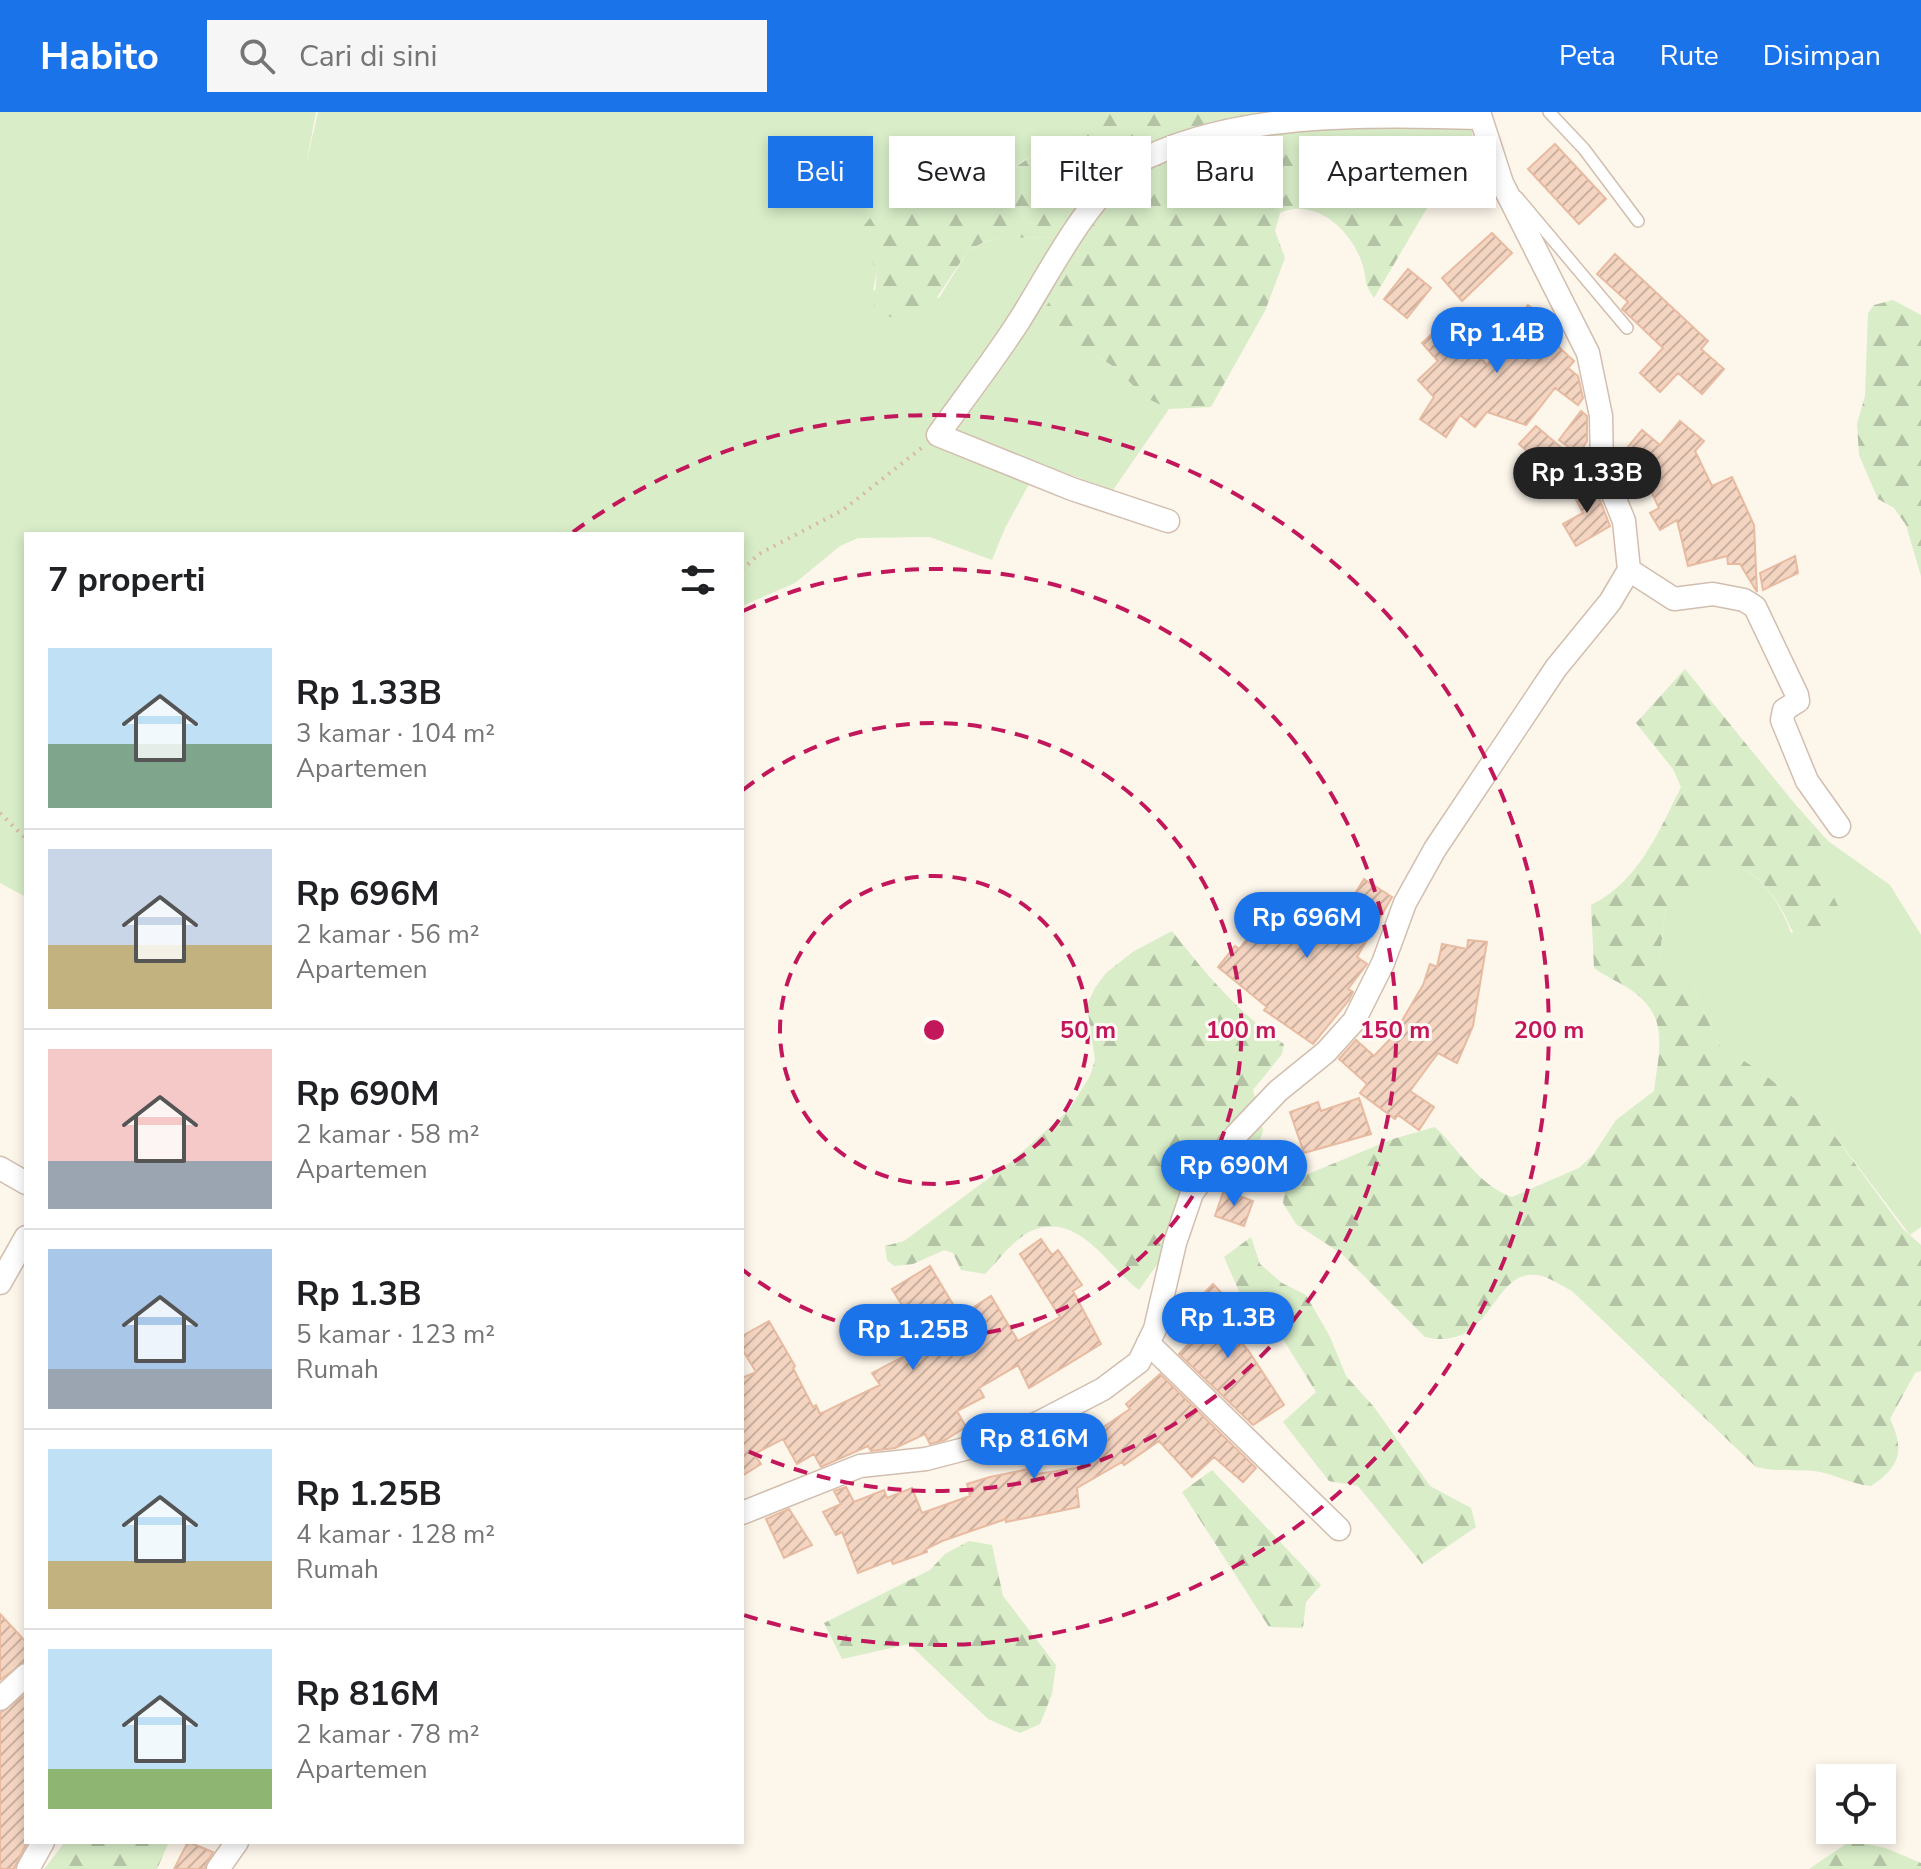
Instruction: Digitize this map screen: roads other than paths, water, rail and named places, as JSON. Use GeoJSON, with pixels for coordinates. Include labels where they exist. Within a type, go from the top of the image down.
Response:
{"type":"FeatureCollection","features":[{"type":"Feature","properties":{"kind":"street"},"geometry":{"type":"LineString","coordinates":[[744,1512],[860,1466],[926,1459],[980,1445],[1038,1423],[1103,1389],[1139,1362],[1155,1329],[1175,1243],[1192,1193],[1237,1134],[1278,1091],[1326,1052],[1354,1021],[1383,963],[1405,903],[1435,849],[1556,668],[1610,602],[1629,570],[1624,521],[1602,467],[1601,416],[1588,353],[1502,183],[1479,115],[1243,119],[1196,132],[1134,164],[1094,205],[1002,347],[938,435],[1072,489],[1168,521]]}},
{"type":"Feature","properties":{"kind":"street"},"geometry":{"type":"LineString","coordinates":[[1533,466],[1554,480],[1581,463],[1602,467]]}},
{"type":"Feature","properties":{"kind":"street"},"geometry":{"type":"LineString","coordinates":[[1629,570],[1674,599],[1713,594],[1744,600],[1755,607],[1797,695],[1798,701],[1784,710],[1782,720],[1807,781],[1839,826]]}},
{"type":"Feature","properties":{"kind":"street"},"geometry":{"type":"LineString","coordinates":[[0,1168],[24,1182]]}},
{"type":"Feature","properties":{"kind":"street"},"geometry":{"type":"LineString","coordinates":[[3,1270],[24,1240]]}},
{"type":"Feature","properties":{"kind":"street"},"geometry":{"type":"LineString","coordinates":[[1148,1343],[1339,1529]]}},
{"type":"Feature","properties":{"kind":"street"},"geometry":{"type":"LineString","coordinates":[[0,1699],[24,1677]]}},
{"type":"Feature","properties":{"kind":"street"},"geometry":{"type":"LineString","coordinates":[[28,1869],[42,1844]]}},
{"type":"Feature","properties":{"kind":"street"},"geometry":{"type":"LineString","coordinates":[[218,1869],[236,1844]]}},
{"type":"Feature","properties":{"kind":"lane"},"geometry":{"type":"LineString","coordinates":[[1549,112],[1584,149],[1638,221]]}},
{"type":"Feature","properties":{"kind":"lane"},"geometry":{"type":"LineString","coordinates":[[1502,183],[1537,217],[1627,328]]}}]}
